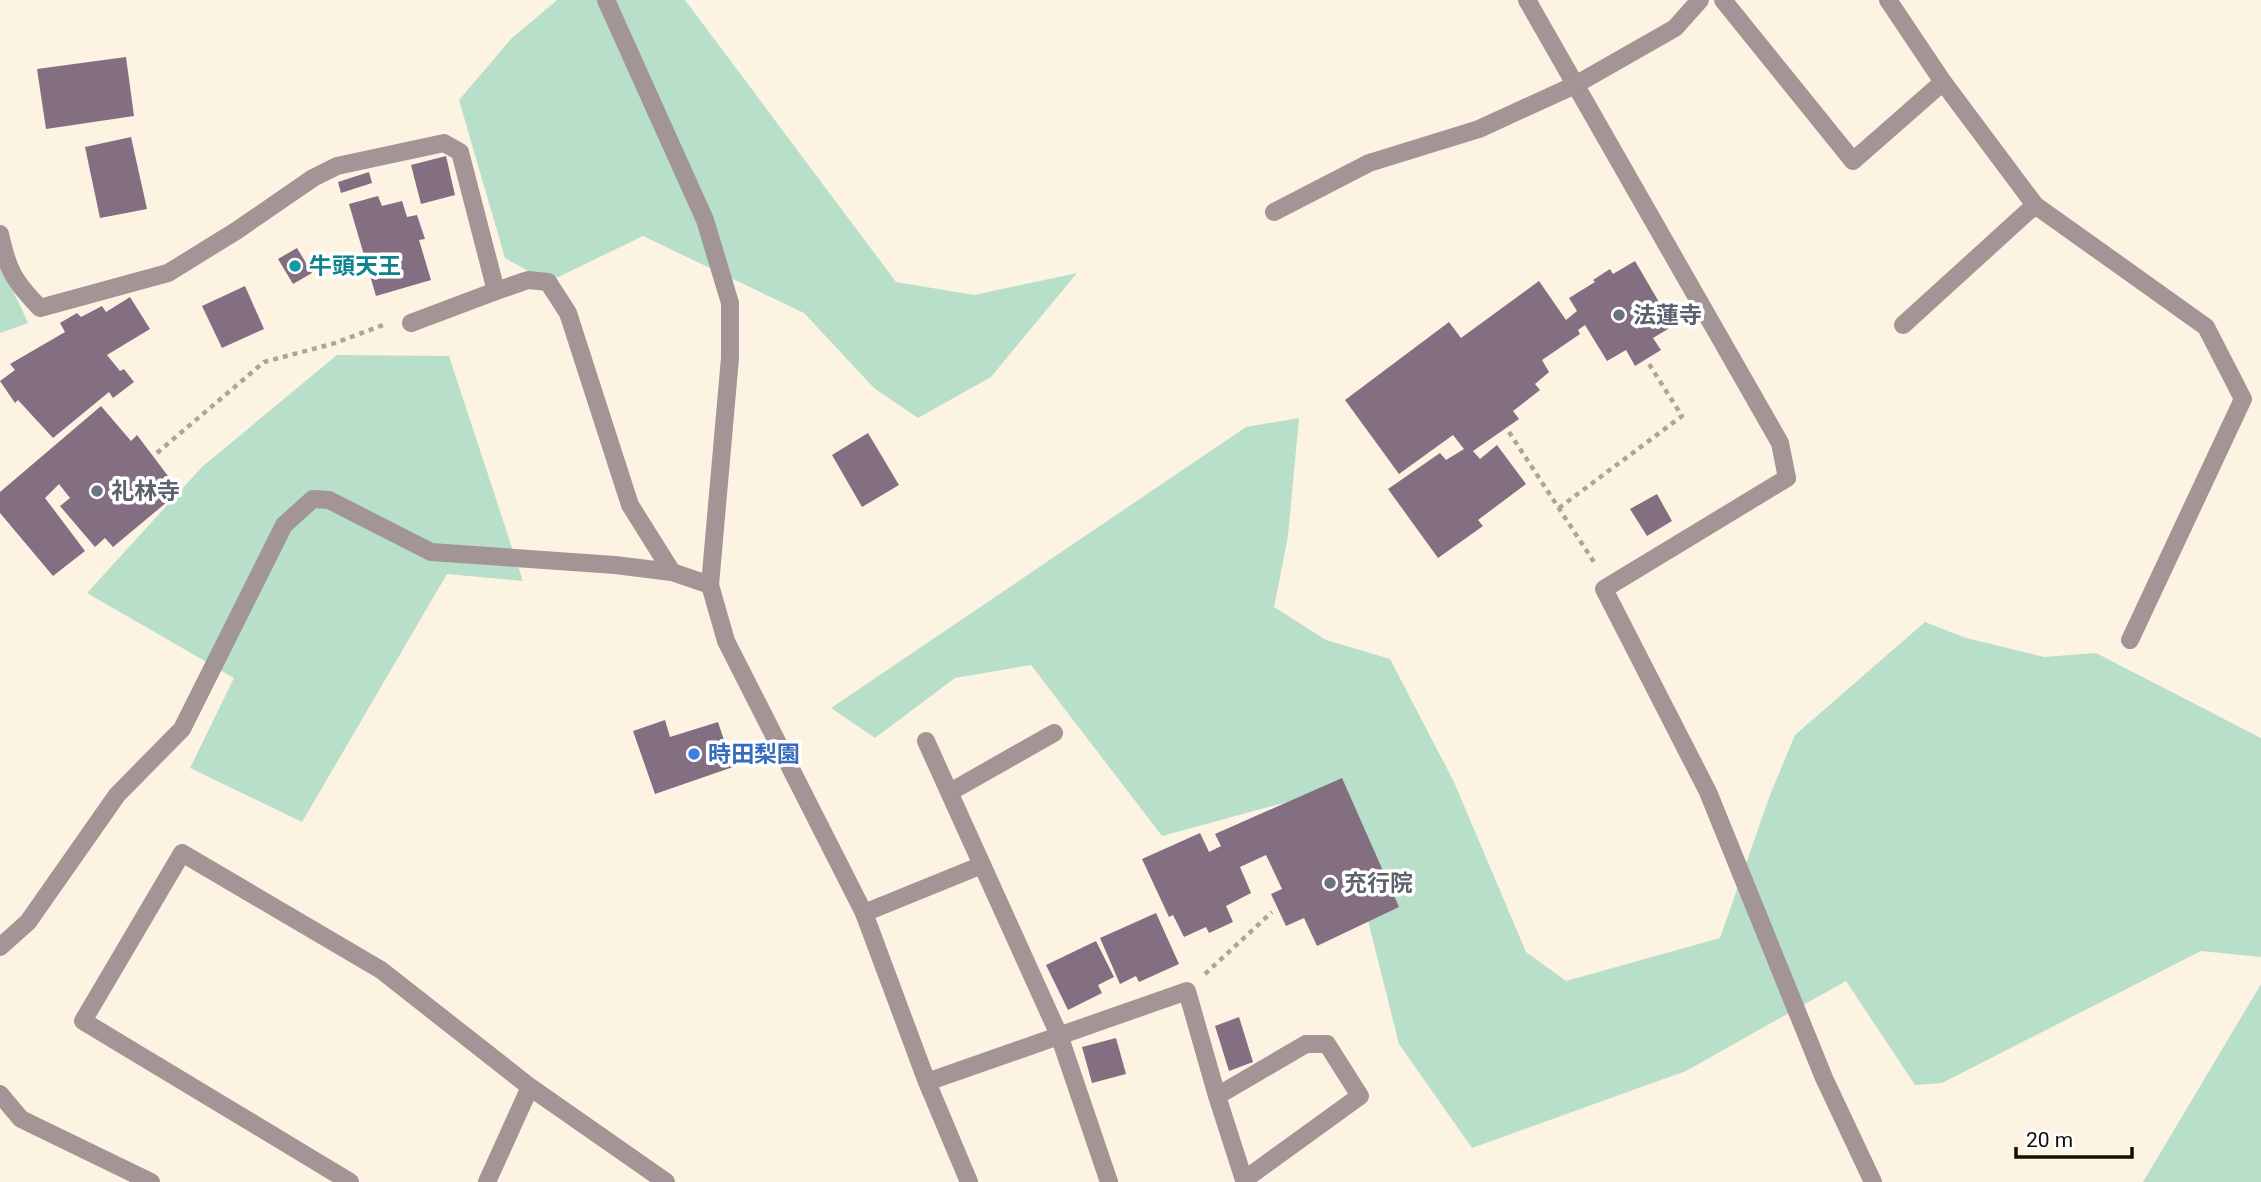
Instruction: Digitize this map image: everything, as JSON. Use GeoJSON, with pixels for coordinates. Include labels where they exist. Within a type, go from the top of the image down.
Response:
{"type":"FeatureCollection","features":[{"type":"Feature","properties":{"kind":"street"},"geometry":{"type":"LineString","coordinates":[[606,0],[705,220],[730,303],[730,358],[710,585],[726,641],[864,913],[927,1082],[969,1182]]}},
{"type":"Feature","properties":{"kind":"street"},"geometry":{"type":"LineString","coordinates":[[1527,0],[1780,443],[1787,478],[1604,589],[1708,792],[1824,1078],[1873,1182]]}},
{"type":"Feature","properties":{"kind":"street"},"geometry":{"type":"LineString","coordinates":[[1274,212],[1368,163],[1479,129],[1575,85],[1675,28],[1700,0]]}},
{"type":"Feature","properties":{"kind":"street"},"geometry":{"type":"LineString","coordinates":[[1723,0],[1853,161],[1943,82]]}},
{"type":"Feature","properties":{"kind":"street"},"geometry":{"type":"LineString","coordinates":[[1888,0],[1943,82],[2035,205],[2206,327],[2243,399],[2130,640]]}},
{"type":"Feature","properties":{"kind":"street"},"geometry":{"type":"LineString","coordinates":[[0,234],[6,264],[19,286],[40,308],[168,273],[236,231],[313,178],[337,166],[444,144],[460,152],[496,291]]}},
{"type":"Feature","properties":{"kind":"street"},"geometry":{"type":"LineString","coordinates":[[1903,325],[2035,205]]}},
{"type":"Feature","properties":{"kind":"street"},"geometry":{"type":"LineString","coordinates":[[411,323],[528,280],[548,282],[568,313],[630,505],[672,572]]}},
{"type":"Feature","properties":{"kind":"street"},"geometry":{"type":"LineString","coordinates":[[0,947],[28,922],[117,794],[182,729],[284,525],[313,499],[329,500],[431,552],[615,565],[672,572],[710,585]]}},
{"type":"Feature","properties":{"kind":"street"},"geometry":{"type":"LineString","coordinates":[[950,792],[1054,733]]}},
{"type":"Feature","properties":{"kind":"street"},"geometry":{"type":"LineString","coordinates":[[926,741],[1059,1035],[1109,1182]]}},
{"type":"Feature","properties":{"kind":"street"},"geometry":{"type":"LineString","coordinates":[[350,1182],[83,1021],[182,853],[381,970],[530,1087],[666,1182]]}},
{"type":"Feature","properties":{"kind":"street"},"geometry":{"type":"LineString","coordinates":[[864,913],[982,865]]}},
{"type":"Feature","properties":{"kind":"street"},"geometry":{"type":"LineString","coordinates":[[927,1082],[1187,991],[1217,1096],[1244,1180],[1360,1096],[1327,1044],[1306,1044],[1217,1096]]}},
{"type":"Feature","properties":{"kind":"street"},"geometry":{"type":"LineString","coordinates":[[488,1182],[530,1087]]}},
{"type":"Feature","properties":{"kind":"street"},"geometry":{"type":"LineString","coordinates":[[0,1094],[21,1119],[151,1182]]}},
{"type":"Feature","properties":{"kind":"path"},"geometry":{"type":"LineString","coordinates":[[157,453],[264,362],[332,344],[396,320],[411,323]]}},
{"type":"Feature","properties":{"kind":"path"},"geometry":{"type":"LineString","coordinates":[[1559,508],[1682,416],[1649,363]]}},
{"type":"Feature","properties":{"kind":"path"},"geometry":{"type":"LineString","coordinates":[[1509,432],[1609,586]]}},
{"type":"Feature","properties":{"kind":"path"},"geometry":{"type":"LineString","coordinates":[[1187,991],[1272,912]]}},
{"type":"Feature","properties":{"kind":"green space"},"geometry":{"type":"Polygon","coordinates":[[[557,0],[685,0],[896,282],[974,295],[1077,273],[991,377],[918,418],[874,388],[804,313],[643,236],[548,282],[505,258],[459,100],[511,39],[557,0]]]}},
{"type":"Feature","properties":{"kind":"green space"},"geometry":{"type":"Polygon","coordinates":[[[0,262],[28,323],[0,333],[0,262]]]}},
{"type":"Feature","properties":{"kind":"green space"},"geometry":{"type":"Polygon","coordinates":[[[337,355],[449,356],[523,581],[447,574],[302,822],[190,768],[234,678],[87,593],[202,467],[337,355]]]}},
{"type":"Feature","properties":{"kind":"green space"},"geometry":{"type":"Polygon","coordinates":[[[1299,418],[1288,536],[1274,607],[1326,640],[1390,659],[1454,782],[1526,952],[1566,981],[1720,938],[1770,795],[1795,735],[1925,622],[1966,638],[2044,657],[2096,653],[2261,738],[2261,957],[2201,951],[1942,1083],[1915,1085],[1846,981],[1686,1071],[1472,1148],[1399,1044],[1335,789],[1162,836],[1031,665],[955,678],[875,738],[831,708],[1246,427],[1299,418]]]}},
{"type":"Feature","properties":{"kind":"green space"},"geometry":{"type":"Polygon","coordinates":[[[2261,984],[2261,1182],[2143,1182],[2261,984]]]}},
{"type":"Feature","properties":{"kind":"building"},"geometry":{"type":"Polygon","coordinates":[[[126,57],[134,116],[46,129],[37,69],[126,57]]]}},
{"type":"Feature","properties":{"kind":"building"},"geometry":{"type":"Polygon","coordinates":[[[131,137],[147,209],[100,218],[85,147],[131,137]]]}},
{"type":"Feature","properties":{"kind":"building"},"geometry":{"type":"Polygon","coordinates":[[[446,156],[455,195],[421,204],[411,165],[446,156]]]}},
{"type":"Feature","properties":{"kind":"building"},"geometry":{"type":"Polygon","coordinates":[[[369,172],[372,183],[341,193],[338,182],[369,172]]]}},
{"type":"Feature","properties":{"kind":"building"},"geometry":{"type":"Polygon","coordinates":[[[378,196],[382,206],[402,201],[407,217],[417,215],[425,239],[419,240],[431,280],[376,296],[349,204],[378,196]]]}},
{"type":"Feature","properties":{"kind":"building"},"geometry":{"type":"Polygon","coordinates":[[[297,248],[312,273],[293,284],[278,259],[297,248]]]}},
{"type":"Feature","properties":{"kind":"building"},"geometry":{"type":"Polygon","coordinates":[[[1635,261],[1673,326],[1653,338],[1661,350],[1635,366],[1626,350],[1607,361],[1585,325],[1578,330],[1580,334],[1542,360],[1549,372],[1535,384],[1540,390],[1513,411],[1519,419],[1473,451],[1480,459],[1497,445],[1526,484],[1478,520],[1483,526],[1438,558],[1388,489],[1440,453],[1446,460],[1464,449],[1453,435],[1399,474],[1345,400],[1449,322],[1461,338],[1539,281],[1566,320],[1577,311],[1569,298],[1610,269],[1613,274],[1635,261]]]}},
{"type":"Feature","properties":{"kind":"building"},"geometry":{"type":"Polygon","coordinates":[[[245,286],[264,329],[222,348],[202,306],[245,286]]]}},
{"type":"Feature","properties":{"kind":"building"},"geometry":{"type":"Polygon","coordinates":[[[130,297],[150,329],[107,355],[120,371],[124,369],[134,382],[113,398],[109,392],[53,438],[18,400],[15,403],[0,381],[15,370],[10,364],[65,332],[60,323],[77,313],[81,317],[102,306],[106,312],[130,297]]]}},
{"type":"Feature","properties":{"kind":"building"},"geometry":{"type":"Polygon","coordinates":[[[101,406],[131,441],[137,435],[168,476],[161,483],[173,497],[113,547],[105,538],[95,547],[60,506],[70,498],[59,484],[45,498],[85,551],[53,576],[0,513],[0,492],[101,406]]]}},
{"type":"Feature","properties":{"kind":"building"},"geometry":{"type":"Polygon","coordinates":[[[868,433],[899,485],[862,507],[832,455],[868,433]]]}},
{"type":"Feature","properties":{"kind":"building"},"geometry":{"type":"Polygon","coordinates":[[[1657,494],[1672,521],[1647,536],[1630,509],[1657,494]]]}},
{"type":"Feature","properties":{"kind":"building"},"geometry":{"type":"Polygon","coordinates":[[[665,720],[670,737],[718,722],[733,767],[655,794],[633,731],[665,720]]]}},
{"type":"Feature","properties":{"kind":"building"},"geometry":{"type":"Polygon","coordinates":[[[1342,778],[1399,907],[1317,946],[1304,918],[1286,926],[1271,894],[1282,889],[1266,855],[1240,867],[1251,893],[1226,906],[1233,922],[1209,933],[1206,927],[1184,937],[1173,915],[1169,917],[1142,859],[1200,833],[1209,852],[1221,846],[1215,834],[1342,778]]]}},
{"type":"Feature","properties":{"kind":"building"},"geometry":{"type":"Polygon","coordinates":[[[1156,913],[1179,964],[1139,982],[1136,976],[1120,984],[1100,938],[1156,913]]]}},
{"type":"Feature","properties":{"kind":"building"},"geometry":{"type":"Polygon","coordinates":[[[1096,941],[1114,977],[1098,985],[1102,993],[1068,1010],[1046,965],[1096,941]]]}},
{"type":"Feature","properties":{"kind":"building"},"geometry":{"type":"Polygon","coordinates":[[[1239,1017],[1253,1062],[1229,1071],[1215,1026],[1239,1017]]]}},
{"type":"Feature","properties":{"kind":"building"},"geometry":{"type":"Polygon","coordinates":[[[1116,1038],[1126,1074],[1092,1083],[1082,1047],[1116,1038]]]}},
{"type":"Feature","properties":{"kind":"place","name":"牛頭天王"},"geometry":{"type":"Point","coordinates":[295,266]}},
{"type":"Feature","properties":{"kind":"place","name":"法蓮寺"},"geometry":{"type":"Point","coordinates":[1619,315]}},
{"type":"Feature","properties":{"kind":"place","name":"礼林寺"},"geometry":{"type":"Point","coordinates":[97,491]}},
{"type":"Feature","properties":{"kind":"place","name":"時田梨園"},"geometry":{"type":"Point","coordinates":[694,754]}},
{"type":"Feature","properties":{"kind":"place","name":"充行院"},"geometry":{"type":"Point","coordinates":[1330,883]}}]}
